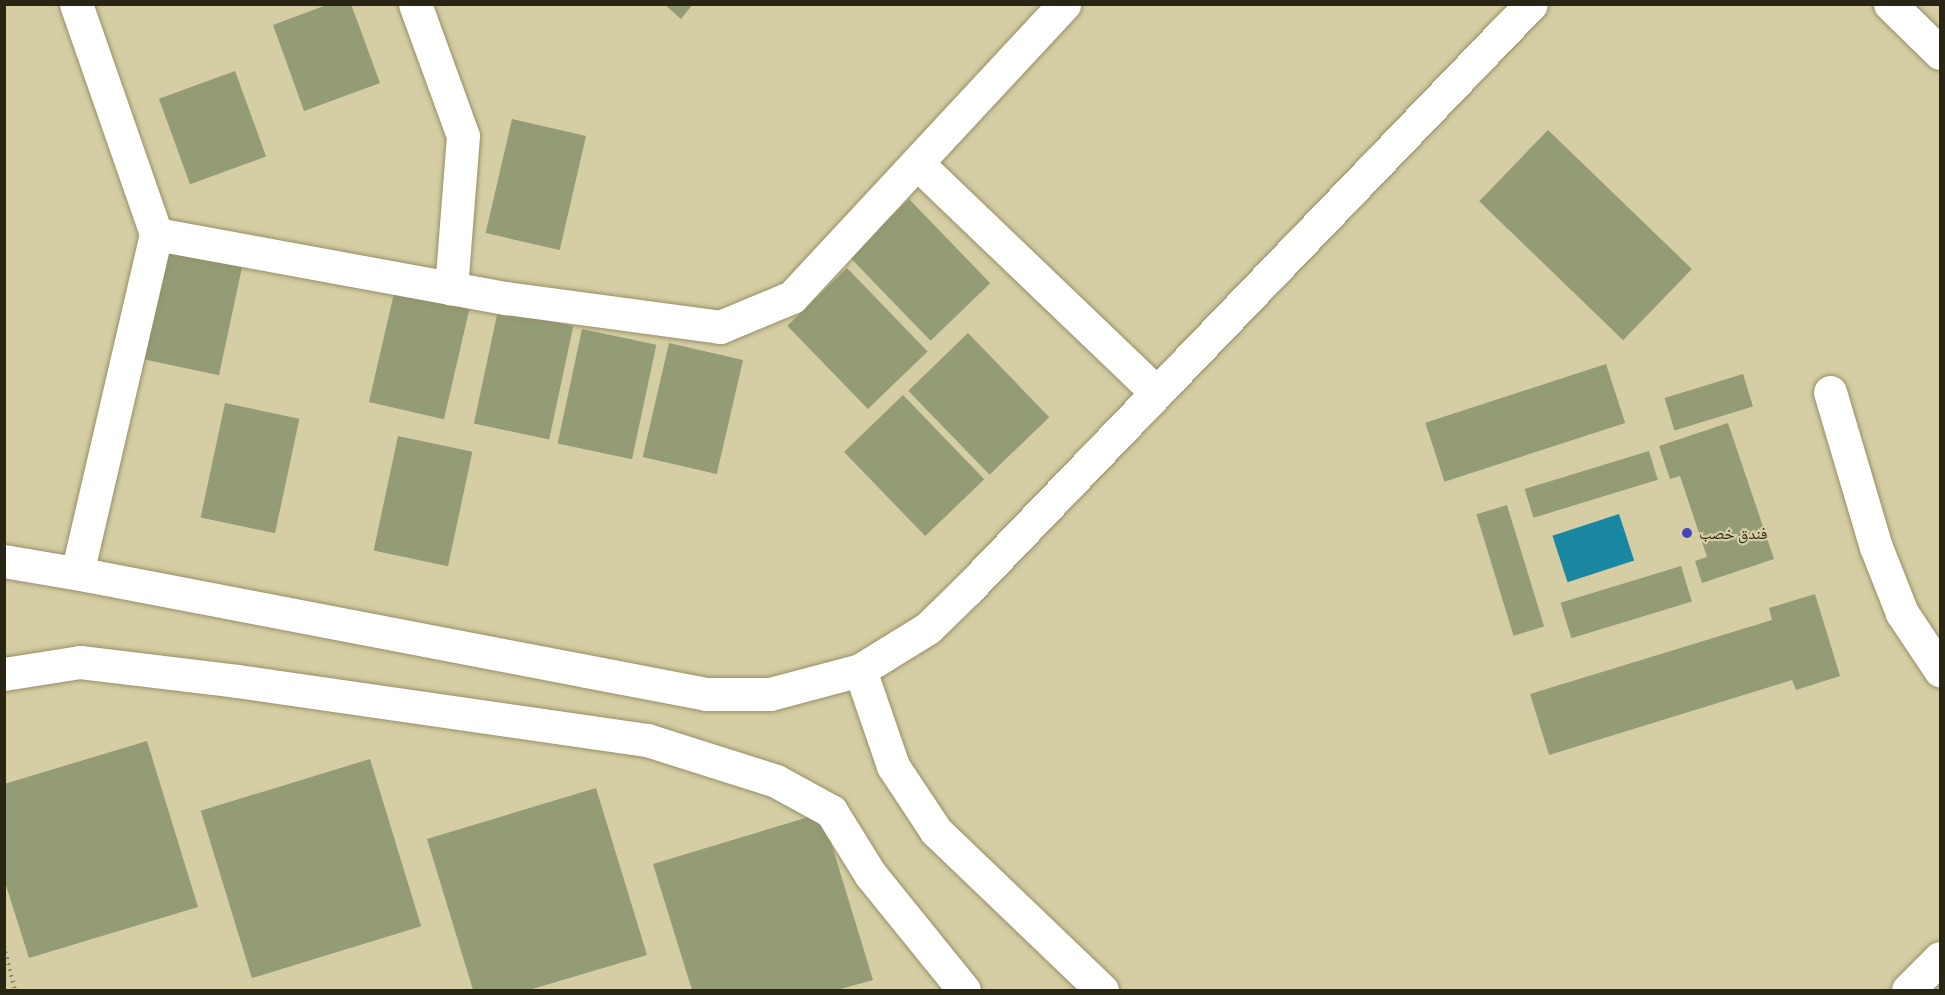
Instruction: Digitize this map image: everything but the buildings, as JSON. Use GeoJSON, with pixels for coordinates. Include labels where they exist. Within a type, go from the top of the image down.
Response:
{"type":"FeatureCollection","features":[{"type":"Feature","properties":{"kind":"main road"},"geometry":{"type":"LineString","coordinates":[[76,4],[156,234],[77,573]]}},
{"type":"Feature","properties":{"kind":"main road"},"geometry":{"type":"LineString","coordinates":[[415,4],[463,136],[451,289]]}},
{"type":"Feature","properties":{"kind":"main road"},"geometry":{"type":"LineString","coordinates":[[156,234],[451,289],[720,327],[792,297],[1064,4]]}},
{"type":"Feature","properties":{"kind":"main road"},"geometry":{"type":"LineString","coordinates":[[1890,4],[1941,53]]}},
{"type":"Feature","properties":{"kind":"main road"},"geometry":{"type":"LineString","coordinates":[[4,561],[706,694],[770,694],[860,670],[928,628],[1529,5]]}},
{"type":"Feature","properties":{"kind":"main road"},"geometry":{"type":"LineString","coordinates":[[917,163],[1157,393]]}},
{"type":"Feature","properties":{"kind":"main road"},"geometry":{"type":"LineString","coordinates":[[1830,392],[1876,547],[1902,613],[1941,670]]}},
{"type":"Feature","properties":{"kind":"main road"},"geometry":{"type":"LineString","coordinates":[[4,674],[80,662],[237,681],[647,740],[776,781],[831,811],[870,874],[964,990]]}},
{"type":"Feature","properties":{"kind":"main road"},"geometry":{"type":"LineString","coordinates":[[860,670],[893,766],[936,831],[1102,990]]}},
{"type":"Feature","properties":{"kind":"main road"},"geometry":{"type":"LineString","coordinates":[[1908,990],[1941,958]]}},
{"type":"Feature","properties":{"kind":"path"},"geometry":{"type":"LineString","coordinates":[[4,946],[15,990]]}},
{"type":"Feature","properties":{"kind":"water"},"geometry":{"type":"Polygon","coordinates":[[[1619,514],[1634,561],[1568,582],[1552,536],[1619,514]]]}},
{"type":"Feature","properties":{"kind":"place","name":"فندق خصب"},"geometry":{"type":"Point","coordinates":[1687,533]}}]}
